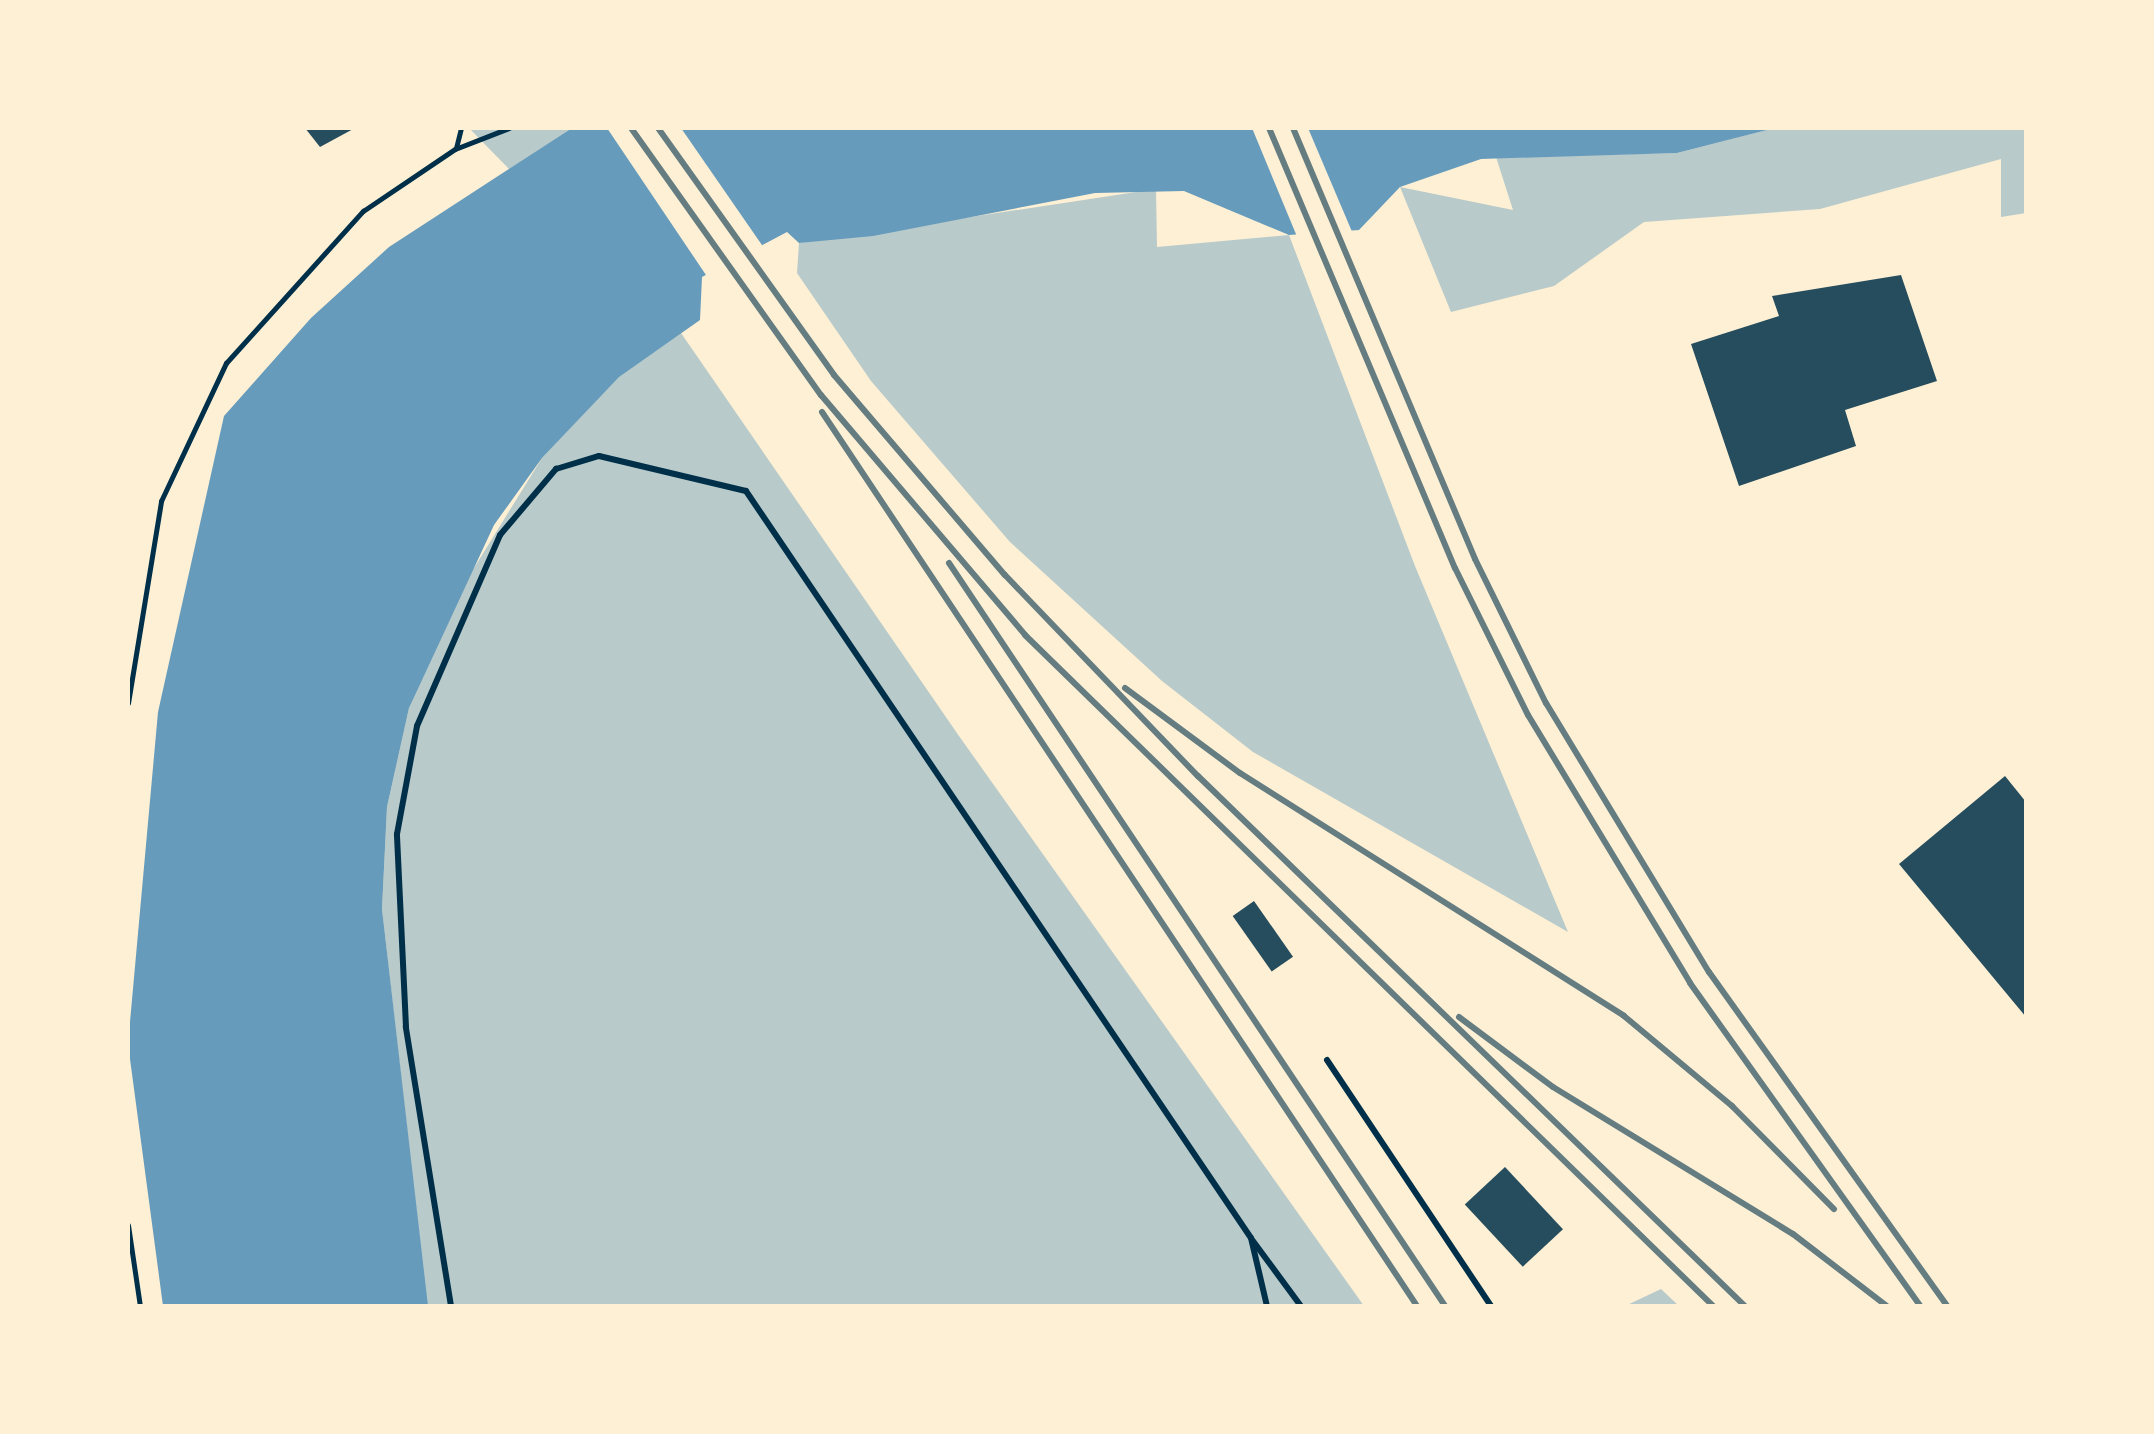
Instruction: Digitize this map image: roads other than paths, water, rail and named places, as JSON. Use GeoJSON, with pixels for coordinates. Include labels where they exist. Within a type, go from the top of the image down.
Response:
{"type":"FeatureCollection","features":[{"type":"Feature","properties":{"kind":"lane"},"geometry":{"type":"LineString","coordinates":[[451,1306],[406,1027],[397,834],[417,726],[500,535],[556,469],[599,456],[746,491],[1251,1238],[1301,1306]]}},
{"type":"Feature","properties":{"kind":"lane"},"geometry":{"type":"LineString","coordinates":[[1327,1060],[1491,1306]]}},
{"type":"Feature","properties":{"kind":"lane"},"geometry":{"type":"LineString","coordinates":[[1251,1238],[1267,1306]]}},
{"type":"Feature","properties":{"kind":"water"},"geometry":{"type":"Polygon","coordinates":[[[572,128],[1775,128],[1677,153],[1481,159],[1400,187],[1359,230],[1289,235],[1184,191],[1095,193],[873,236],[799,243],[787,232],[702,277],[700,320],[619,377],[542,458],[494,525],[409,708],[387,807],[382,909],[428,1306],[163,1306],[128,1044],[158,712],[224,416],[311,318],[389,247],[572,128]]]}},
{"type":"Feature","properties":{"kind":"railway"},"geometry":{"type":"LineString","coordinates":[[631,128],[821,395],[1025,635],[1713,1306]]}},
{"type":"Feature","properties":{"kind":"railway"},"geometry":{"type":"LineString","coordinates":[[658,128],[834,375],[1005,575],[1198,776],[1745,1306]]}},
{"type":"Feature","properties":{"kind":"railway"},"geometry":{"type":"LineString","coordinates":[[1269,128],[1455,568],[1528,715],[1690,983],[1920,1306]]}},
{"type":"Feature","properties":{"kind":"railway"},"geometry":{"type":"LineString","coordinates":[[1293,128],[1475,559],[1546,703],[1709,972],[1947,1306]]}},
{"type":"Feature","properties":{"kind":"railway"},"geometry":{"type":"LineString","coordinates":[[822,412],[1417,1306]]}},
{"type":"Feature","properties":{"kind":"railway"},"geometry":{"type":"LineString","coordinates":[[949,563],[1445,1306]]}},
{"type":"Feature","properties":{"kind":"railway"},"geometry":{"type":"LineString","coordinates":[[1125,688],[1240,773],[1624,1016],[1732,1106],[1834,1209]]}},
{"type":"Feature","properties":{"kind":"railway"},"geometry":{"type":"LineString","coordinates":[[1459,1017],[1553,1087],[1793,1234],[1887,1306]]}}]}
